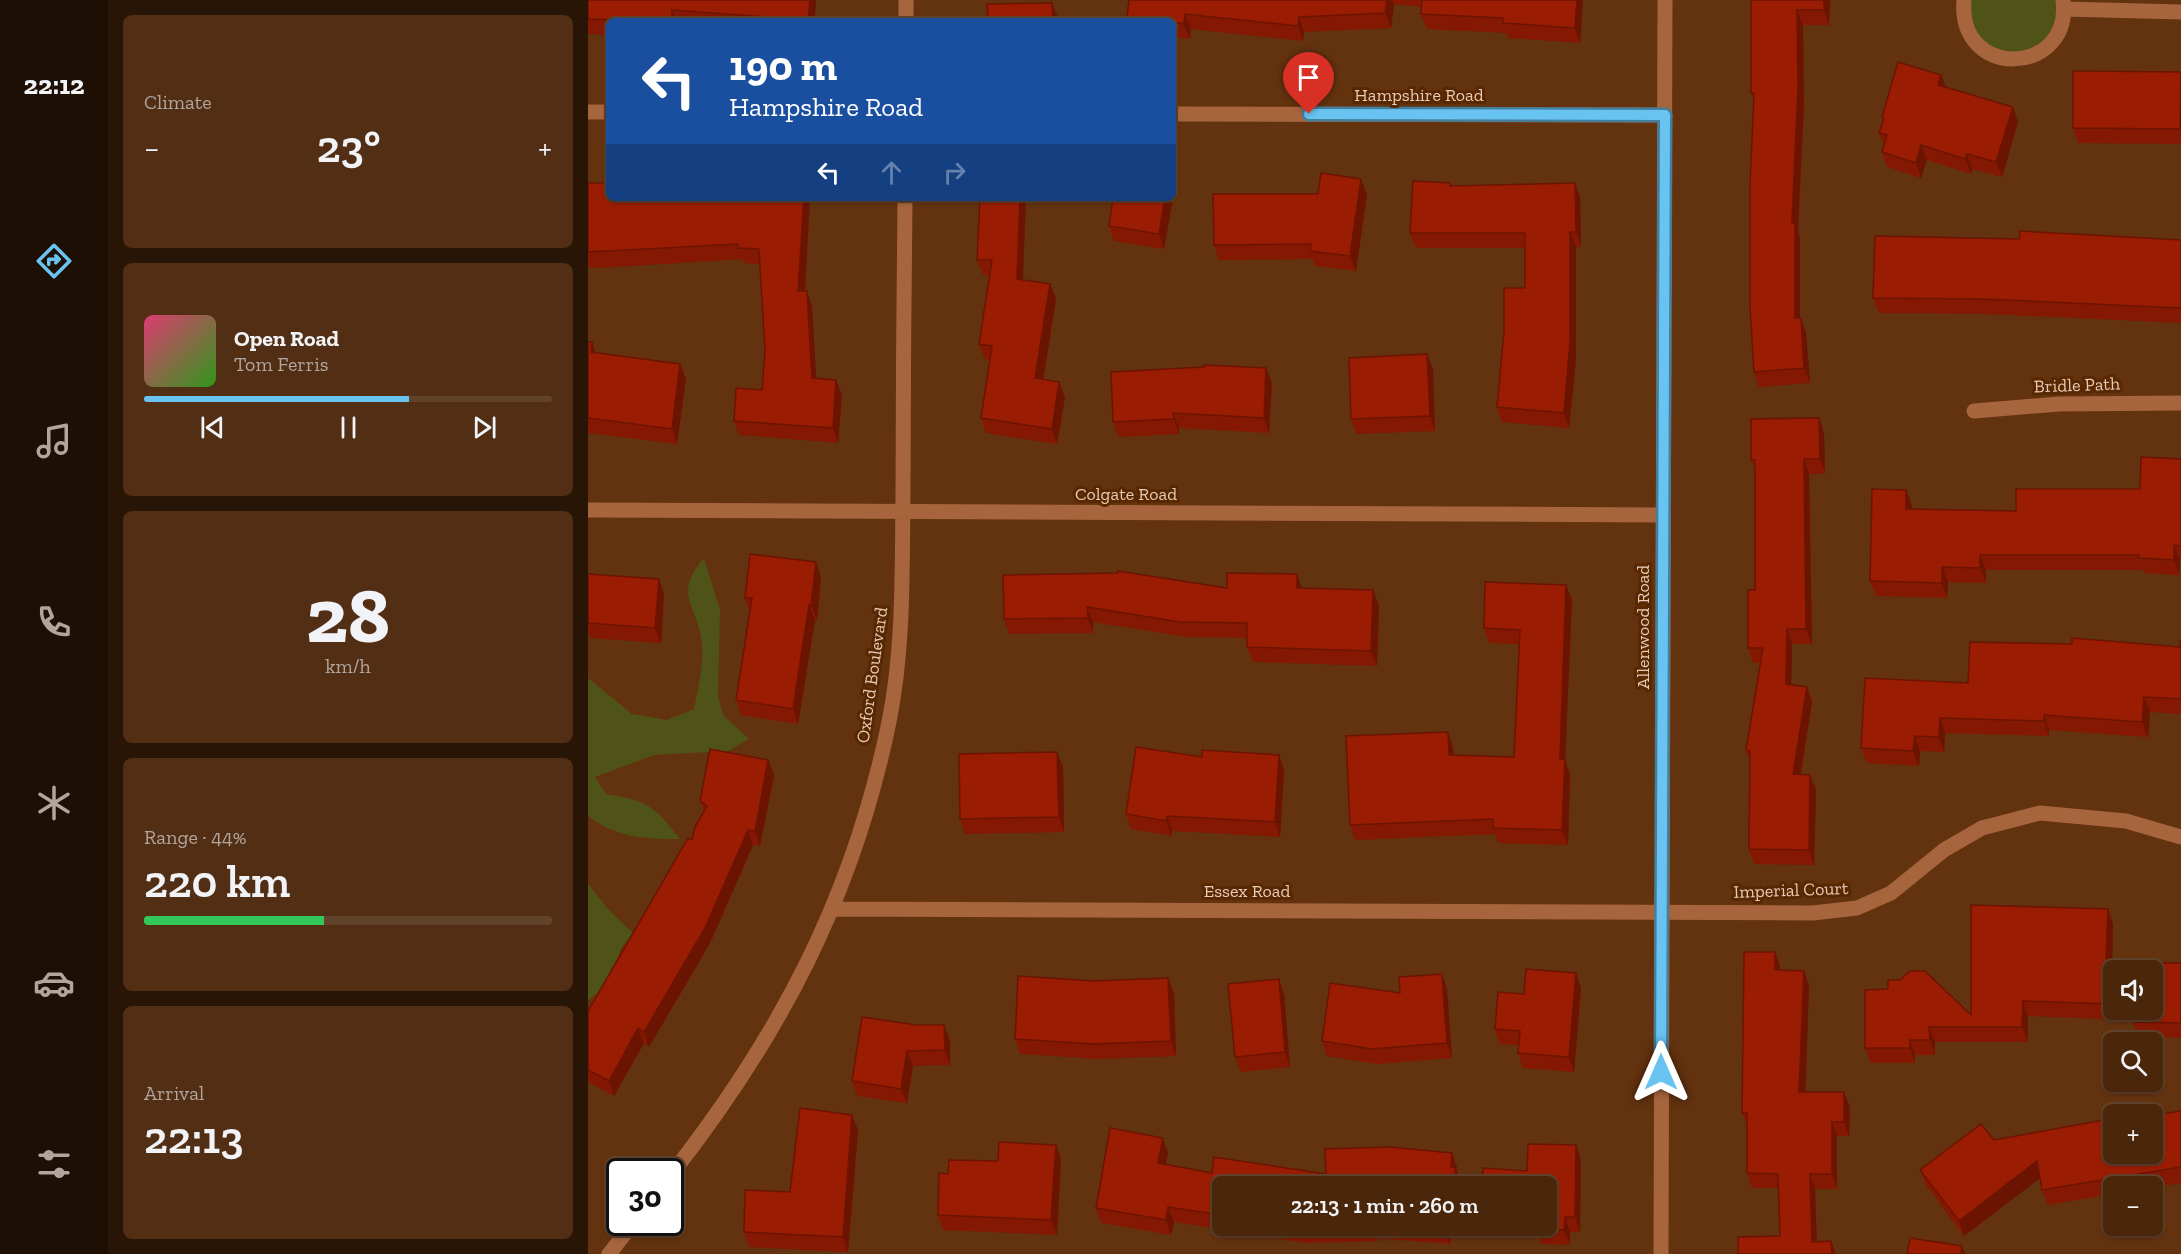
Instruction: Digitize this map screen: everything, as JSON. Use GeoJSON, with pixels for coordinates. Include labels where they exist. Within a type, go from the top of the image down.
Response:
{"type":"FeatureCollection","features":[{"type":"Feature","properties":{"kind":"street"},"geometry":{"type":"LineString","coordinates":[[906,0],[906,18]]}},
{"type":"Feature","properties":{"kind":"street","name":"Allenwood Road"},"geometry":{"type":"LineString","coordinates":[[1661,1254],[1665,0]]}},
{"type":"Feature","properties":{"kind":"street"},"geometry":{"type":"LineString","coordinates":[[1964,0],[1963,13],[1967,29],[1975,42],[1987,53],[2002,59],[2018,60],[2039,53],[2056,38],[2062,24],[2063,4],[2181,12]]}},
{"type":"Feature","properties":{"kind":"street"},"geometry":{"type":"LineString","coordinates":[[588,112],[606,112]]}},
{"type":"Feature","properties":{"kind":"street","name":"Hampshire Road"},"geometry":{"type":"LineString","coordinates":[[1176,114],[1665,115]]}},
{"type":"Feature","properties":{"kind":"street","name":"Oxford Boulevard"},"geometry":{"type":"LineString","coordinates":[[683,1158],[776,1024],[813,956],[863,828],[890,720],[902,623],[905,201]]}},
{"type":"Feature","properties":{"kind":"street","name":"Bridle Path"},"geometry":{"type":"LineString","coordinates":[[1974,411],[2059,404],[2181,403]]}},
{"type":"Feature","properties":{"kind":"street","name":"Colgate Road"},"geometry":{"type":"LineString","coordinates":[[588,510],[903,513],[1664,514]]}},
{"type":"Feature","properties":{"kind":"street","name":"Imperial Court"},"geometry":{"type":"LineString","coordinates":[[1661,912],[1813,913],[1857,908],[1891,893],[1944,850],[1982,828],[2040,813],[2126,821],[2181,837]]}},
{"type":"Feature","properties":{"kind":"street","name":"Essex Road"},"geometry":{"type":"LineString","coordinates":[[832,909],[1661,912]]}},
{"type":"Feature","properties":{"kind":"street"},"geometry":{"type":"LineString","coordinates":[[609,1254],[623,1236]]}},
{"type":"Feature","properties":{"kind":"shaded area"},"geometry":{"type":"Polygon","coordinates":[[[1964,0],[2063,0],[2056,38],[2018,60],[1975,42],[1964,0]]]}},
{"type":"Feature","properties":{"kind":"shaded area"},"geometry":{"type":"Polygon","coordinates":[[[704,558],[720,610],[718,696],[723,715],[749,739],[728,751],[654,755],[595,777],[606,794],[632,799],[656,812],[680,839],[644,838],[619,833],[588,815],[588,678],[632,714],[667,720],[694,709],[701,668],[702,644],[688,592],[694,571],[704,558]]]}},
{"type":"Feature","properties":{"kind":"shaded area"},"geometry":{"type":"Polygon","coordinates":[[[588,884],[608,909],[634,934],[623,945],[604,988],[588,1000],[588,884]]]}},
{"type":"Feature","properties":{"kind":"building"},"geometry":{"type":"Polygon","coordinates":[[[588,0],[810,0],[808,18],[672,10],[672,18],[588,19],[588,0]]]}},
{"type":"Feature","properties":{"kind":"building"},"geometry":{"type":"Polygon","coordinates":[[[1129,0],[1387,0],[1385,13],[1299,17],[1298,26],[1185,14],[1184,24],[1176,23],[1176,18],[1127,17],[1129,0]]]}},
{"type":"Feature","properties":{"kind":"building"},"geometry":{"type":"Polygon","coordinates":[[[1422,0],[1577,0],[1575,28],[1503,23],[1503,18],[1421,14],[1422,0]]]}},
{"type":"Feature","properties":{"kind":"building"},"geometry":{"type":"Polygon","coordinates":[[[1751,0],[1824,0],[1824,10],[1797,10],[1798,87],[1792,223],[1795,223],[1795,318],[1801,318],[1804,368],[1754,372],[1750,307],[1750,184],[1754,93],[1751,93],[1751,0]]]}},
{"type":"Feature","properties":{"kind":"building"},"geometry":{"type":"Polygon","coordinates":[[[1052,3],[1053,18],[988,18],[987,4],[1052,3]]]}},
{"type":"Feature","properties":{"kind":"building"},"geometry":{"type":"Polygon","coordinates":[[[1898,62],[1941,75],[1938,85],[2013,107],[1996,162],[1967,154],[1965,159],[1921,145],[1916,163],[1882,152],[1887,135],[1879,133],[1898,62]]]}},
{"type":"Feature","properties":{"kind":"building"},"geometry":{"type":"Polygon","coordinates":[[[2073,71],[2181,72],[2180,129],[2073,128],[2073,71]]]}},
{"type":"Feature","properties":{"kind":"building"},"geometry":{"type":"Polygon","coordinates":[[[1321,173],[1361,179],[1350,256],[1310,251],[1311,244],[1214,245],[1213,194],[1318,194],[1321,173]]]}},
{"type":"Feature","properties":{"kind":"building"},"geometry":{"type":"Polygon","coordinates":[[[1413,181],[1450,183],[1450,186],[1575,183],[1576,232],[1570,232],[1570,343],[1564,413],[1497,407],[1504,331],[1504,288],[1525,288],[1525,233],[1410,233],[1413,181]]]}},
{"type":"Feature","properties":{"kind":"building"},"geometry":{"type":"Polygon","coordinates":[[[588,183],[606,183],[606,201],[804,201],[798,291],[807,291],[812,378],[836,380],[833,428],[734,421],[736,388],[762,390],[765,352],[759,249],[738,248],[738,244],[588,252],[588,183]]]}},
{"type":"Feature","properties":{"kind":"building"},"geometry":{"type":"Polygon","coordinates":[[[980,201],[1020,201],[1017,279],[1050,284],[1035,378],[1059,382],[1052,429],[981,418],[992,346],[979,344],[992,260],[977,260],[980,201]]]}},
{"type":"Feature","properties":{"kind":"building"},"geometry":{"type":"Polygon","coordinates":[[[1113,201],[1164,201],[1159,234],[1109,226],[1113,201]]]}},
{"type":"Feature","properties":{"kind":"building"},"geometry":{"type":"Polygon","coordinates":[[[2020,231],[2181,240],[2181,308],[1982,299],[1873,298],[1875,236],[2019,239],[2020,231]]]}},
{"type":"Feature","properties":{"kind":"building"},"geometry":{"type":"Polygon","coordinates":[[[588,342],[592,342],[591,352],[680,364],[672,429],[588,418],[588,342]]]}},
{"type":"Feature","properties":{"kind":"building"},"geometry":{"type":"Polygon","coordinates":[[[1427,354],[1430,416],[1351,419],[1349,358],[1427,354]]]}},
{"type":"Feature","properties":{"kind":"building"},"geometry":{"type":"Polygon","coordinates":[[[1204,365],[1266,368],[1264,418],[1173,413],[1174,419],[1113,422],[1111,372],[1204,367],[1204,365]]]}},
{"type":"Feature","properties":{"kind":"building"},"geometry":{"type":"Polygon","coordinates":[[[1819,418],[1820,459],[1804,459],[1806,629],[1787,629],[1786,684],[1807,687],[1793,774],[1810,775],[1809,850],[1749,849],[1750,751],[1746,750],[1763,648],[1748,648],[1748,590],[1755,590],[1755,460],[1751,460],[1751,419],[1819,418]]]}},
{"type":"Feature","properties":{"kind":"building"},"geometry":{"type":"Polygon","coordinates":[[[2141,457],[2181,459],[2181,546],[2174,545],[2174,560],[2138,558],[2139,555],[1980,555],[1980,568],[1942,567],[1942,583],[1870,581],[1872,489],[1906,490],[1906,509],[2016,511],[2016,489],[2140,489],[2141,457]]]}},
{"type":"Feature","properties":{"kind":"building"},"geometry":{"type":"Polygon","coordinates":[[[750,554],[816,562],[793,709],[736,700],[752,598],[745,598],[750,554]]]}},
{"type":"Feature","properties":{"kind":"building"},"geometry":{"type":"Polygon","coordinates":[[[1118,571],[1227,588],[1227,573],[1297,574],[1297,588],[1373,590],[1371,651],[1247,647],[1247,623],[1180,622],[1087,607],[1088,618],[1004,619],[1003,575],[1118,573],[1118,571]]]}},
{"type":"Feature","properties":{"kind":"building"},"geometry":{"type":"Polygon","coordinates":[[[588,574],[659,579],[655,628],[588,623],[588,574]]]}},
{"type":"Feature","properties":{"kind":"building"},"geometry":{"type":"Polygon","coordinates":[[[1485,582],[1566,585],[1560,759],[1565,759],[1562,830],[1493,828],[1493,819],[1350,825],[1346,736],[1448,732],[1449,755],[1514,757],[1520,630],[1484,628],[1485,582]]]}},
{"type":"Feature","properties":{"kind":"building"},"geometry":{"type":"Polygon","coordinates":[[[2072,638],[2180,647],[2181,641],[2181,699],[2144,697],[2142,722],[2044,715],[2044,721],[1940,718],[1939,737],[1915,736],[1913,751],[1861,748],[1865,678],[1968,683],[1970,642],[2072,644],[2072,638]]]}},
{"type":"Feature","properties":{"kind":"building"},"geometry":{"type":"Polygon","coordinates":[[[1136,747],[1202,757],[1202,750],[1279,755],[1275,822],[1167,816],[1166,821],[1126,814],[1136,747]]]}},
{"type":"Feature","properties":{"kind":"building"},"geometry":{"type":"Polygon","coordinates":[[[710,749],[768,760],[755,831],[748,830],[705,928],[644,1032],[638,1028],[609,1081],[588,1070],[588,1011],[688,838],[692,840],[695,827],[707,806],[700,801],[710,749]]]}},
{"type":"Feature","properties":{"kind":"building"},"geometry":{"type":"Polygon","coordinates":[[[1057,752],[1059,817],[960,819],[959,754],[1057,752]]]}},
{"type":"Feature","properties":{"kind":"building"},"geometry":{"type":"Polygon","coordinates":[[[1971,905],[2108,909],[2106,960],[2103,960],[2103,1004],[2023,1001],[2022,1027],[1929,1027],[1930,1040],[1910,1040],[1910,1048],[1865,1048],[1865,990],[1888,989],[1888,980],[1900,980],[1910,971],[1925,971],[1971,1015],[1971,905]]]}},
{"type":"Feature","properties":{"kind":"building"},"geometry":{"type":"Polygon","coordinates":[[[1744,952],[1775,952],[1775,970],[1804,971],[1799,1092],[1844,1092],[1844,1122],[1832,1122],[1832,1174],[1810,1174],[1812,1242],[1831,1241],[1832,1254],[1738,1254],[1738,1237],[1780,1236],[1778,1174],[1747,1173],[1747,1113],[1742,1113],[1744,952]]]}},
{"type":"Feature","properties":{"kind":"building"},"geometry":{"type":"Polygon","coordinates":[[[2163,963],[2181,963],[2181,1023],[2133,1022],[2133,1020],[2163,1020],[2163,963]]]}},
{"type":"Feature","properties":{"kind":"building"},"geometry":{"type":"Polygon","coordinates":[[[1526,969],[1576,973],[1569,1057],[1518,1053],[1520,1031],[1495,1029],[1498,992],[1524,994],[1526,969]]]}},
{"type":"Feature","properties":{"kind":"building"},"geometry":{"type":"Polygon","coordinates":[[[1442,974],[1447,1043],[1372,1049],[1322,1041],[1330,983],[1400,993],[1399,977],[1442,974]]]}},
{"type":"Feature","properties":{"kind":"building"},"geometry":{"type":"Polygon","coordinates":[[[1018,976],[1094,981],[1168,978],[1171,1041],[1094,1044],[1015,1039],[1018,976]]]}},
{"type":"Feature","properties":{"kind":"building"},"geometry":{"type":"Polygon","coordinates":[[[1279,979],[1285,1052],[1235,1057],[1228,984],[1279,979]]]}},
{"type":"Feature","properties":{"kind":"building"},"geometry":{"type":"Polygon","coordinates":[[[862,1017],[916,1025],[944,1025],[945,1050],[907,1051],[901,1089],[852,1081],[862,1017]]]}},
{"type":"Feature","properties":{"kind":"building"},"geometry":{"type":"Polygon","coordinates":[[[800,1108],[852,1115],[843,1237],[744,1232],[745,1190],[790,1192],[800,1108]]]}},
{"type":"Feature","properties":{"kind":"building"},"geometry":{"type":"Polygon","coordinates":[[[2181,1111],[2181,1167],[2127,1176],[2103,1176],[2103,1180],[2042,1190],[2037,1161],[1959,1221],[1920,1170],[1981,1124],[1994,1140],[2103,1120],[2103,1164],[2163,1164],[2163,1114],[2181,1111]]]}},
{"type":"Feature","properties":{"kind":"building"},"geometry":{"type":"Polygon","coordinates":[[[1110,1128],[1163,1138],[1158,1163],[1212,1173],[1214,1157],[1326,1174],[1325,1149],[1390,1147],[1452,1153],[1451,1167],[1455,1167],[1456,1176],[1212,1176],[1212,1214],[1168,1207],[1166,1220],[1096,1208],[1110,1128]]]}},
{"type":"Feature","properties":{"kind":"building"},"geometry":{"type":"Polygon","coordinates":[[[999,1142],[1056,1145],[1051,1220],[938,1215],[939,1173],[948,1174],[949,1160],[998,1161],[999,1142]]]}},
{"type":"Feature","properties":{"kind":"building"},"geometry":{"type":"Polygon","coordinates":[[[1528,1144],[1576,1145],[1575,1217],[1565,1217],[1564,1230],[1557,1230],[1557,1176],[1483,1176],[1483,1168],[1527,1171],[1528,1144]]]}},
{"type":"Feature","properties":{"kind":"building"},"geometry":{"type":"Polygon","coordinates":[[[1910,1238],[1962,1246],[1961,1254],[1907,1254],[1910,1238]]]}},
{"type":"Feature","properties":{"kind":"route"},"geometry":{"type":"LineString","coordinates":[[1309,114],[1665,115],[1661,1072]]}}]}
